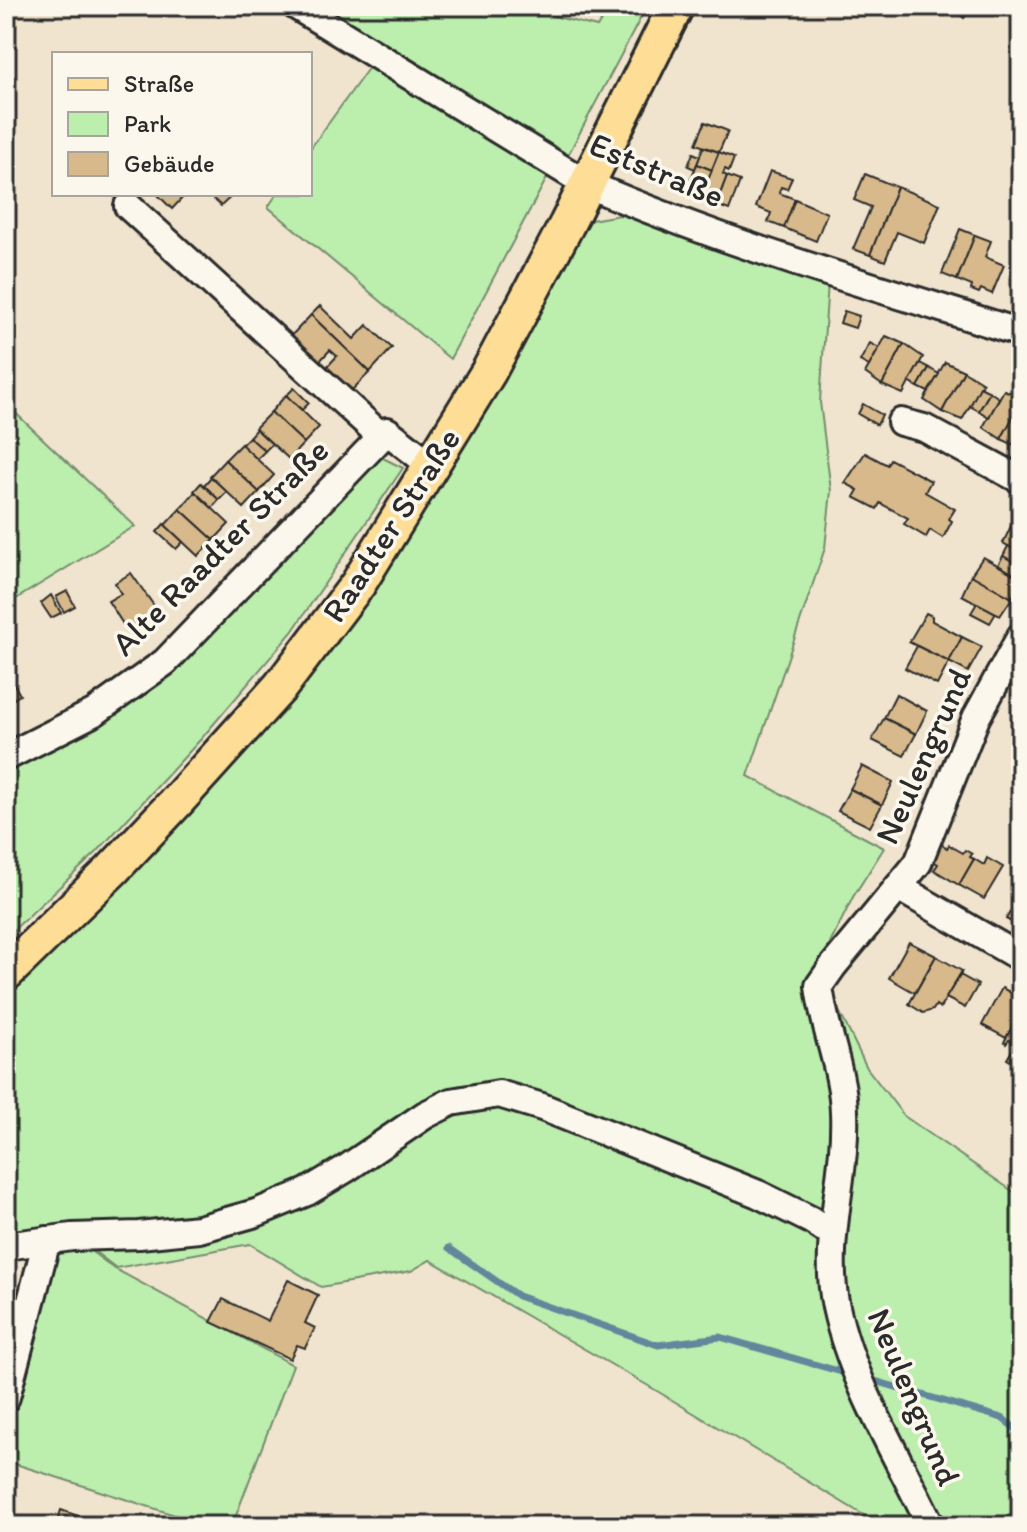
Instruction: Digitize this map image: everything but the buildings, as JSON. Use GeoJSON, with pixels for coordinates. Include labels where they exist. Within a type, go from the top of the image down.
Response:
{"type":"FeatureCollection","features":[{"type":"Feature","properties":{"kind":"main road","name":"Raadter Straße"},"geometry":{"type":"LineString","coordinates":[[6,973],[123,859],[280,687],[358,584],[489,371],[676,6]]}},
{"type":"Feature","properties":{"kind":"street","name":"Eststraße"},"geometry":{"type":"LineString","coordinates":[[296,6],[587,184],[768,254],[1021,333]]}},
{"type":"Feature","properties":{"kind":"street"},"geometry":{"type":"LineString","coordinates":[[128,206],[381,436]]}},
{"type":"Feature","properties":{"kind":"street"},"geometry":{"type":"LineString","coordinates":[[901,422],[916,424],[1021,480]]}},
{"type":"Feature","properties":{"kind":"street","name":"Alte Raadter Straße"},"geometry":{"type":"LineString","coordinates":[[6,757],[95,712],[165,662],[387,431],[432,466]]}},
{"type":"Feature","properties":{"kind":"street","name":"Neulengrund"},"geometry":{"type":"LineString","coordinates":[[931,1526],[864,1387],[843,1335],[835,1305],[832,1234],[845,1114],[841,1082],[831,1052],[819,986],[918,863],[976,718],[1021,636]]}},
{"type":"Feature","properties":{"kind":"street"},"geometry":{"type":"LineString","coordinates":[[898,887],[1021,958]]}},
{"type":"Feature","properties":{"kind":"street"},"geometry":{"type":"LineString","coordinates":[[6,1246],[199,1229],[256,1213],[307,1192],[425,1115],[451,1102],[499,1094],[542,1107],[758,1194],[832,1234]]}},
{"type":"Feature","properties":{"kind":"street"},"geometry":{"type":"LineString","coordinates":[[6,1397],[47,1240]]}},
{"type":"Feature","properties":{"kind":"green space"},"geometry":{"type":"Polygon","coordinates":[[[314,6],[514,6],[597,27],[610,6],[647,6],[568,155],[510,127],[314,6]]]}},
{"type":"Feature","properties":{"kind":"green space"},"geometry":{"type":"Polygon","coordinates":[[[372,63],[548,176],[450,359],[268,207],[276,196],[312,196],[312,146],[372,63]]]}},
{"type":"Feature","properties":{"kind":"green space"},"geometry":{"type":"Polygon","coordinates":[[[620,215],[646,219],[828,282],[820,402],[831,491],[825,548],[748,776],[884,848],[853,897],[818,968],[867,1068],[904,1116],[1021,1197],[1021,1526],[882,1526],[430,1260],[411,1271],[321,1287],[250,1244],[116,1268],[65,1229],[6,1237],[6,993],[117,880],[439,472],[591,220],[620,215]]]}},
{"type":"Feature","properties":{"kind":"green space"},"geometry":{"type":"Polygon","coordinates":[[[6,404],[135,526],[6,605],[6,404]]]}},
{"type":"Feature","properties":{"kind":"green space"},"geometry":{"type":"Polygon","coordinates":[[[379,456],[403,468],[292,632],[201,739],[96,853],[6,937],[6,761],[95,716],[379,456]]]}},
{"type":"Feature","properties":{"kind":"green space"},"geometry":{"type":"Polygon","coordinates":[[[73,1238],[115,1269],[293,1365],[232,1526],[209,1526],[6,1461],[6,1406],[47,1240],[73,1238]]]}},
{"type":"Feature","properties":{"kind":"waterway"},"geometry":{"type":"LineString","coordinates":[[449,1248],[518,1296],[658,1345],[720,1337],[845,1373]]}},
{"type":"Feature","properties":{"kind":"waterway"},"geometry":{"type":"LineString","coordinates":[[875,1381],[1002,1418],[1021,1433]]}}]}
